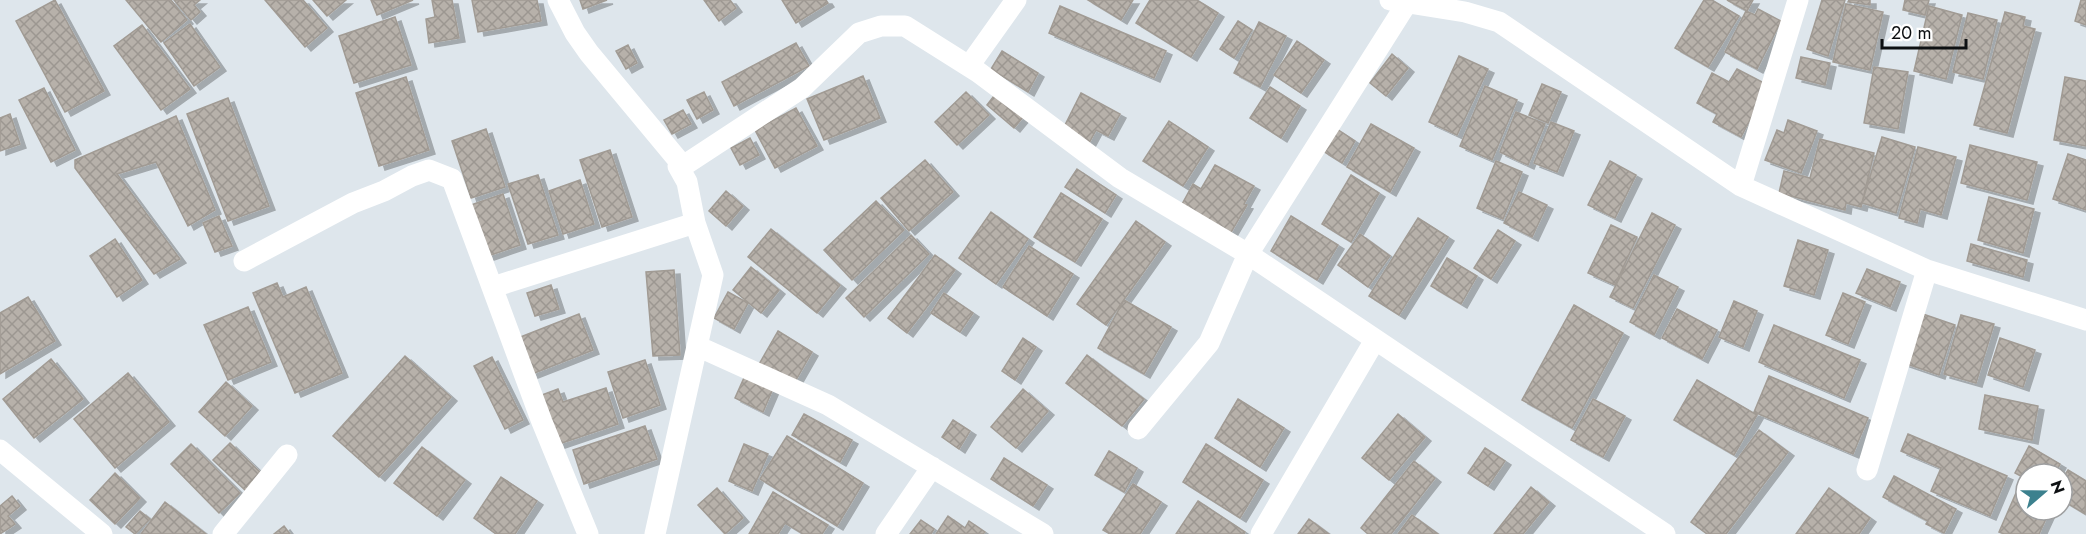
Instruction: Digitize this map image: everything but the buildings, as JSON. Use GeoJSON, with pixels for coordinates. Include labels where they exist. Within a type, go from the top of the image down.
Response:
{"type":"FeatureCollection","features":[{"type":"Feature","properties":{"kind":"street"},"geometry":{"type":"LineString","coordinates":[[558,0],[575,33],[589,53],[683,166]]}},
{"type":"Feature","properties":{"kind":"street"},"geometry":{"type":"LineString","coordinates":[[969,66],[1016,0]]}},
{"type":"Feature","properties":{"kind":"street"},"geometry":{"type":"LineString","coordinates":[[1741,186],[1798,0]]}},
{"type":"Feature","properties":{"kind":"street"},"geometry":{"type":"LineString","coordinates":[[1138,429],[1209,343],[1248,254],[1398,2],[1465,12],[1499,22],[1741,186],[1927,270],[2086,321]]}},
{"type":"Feature","properties":{"kind":"street"},"geometry":{"type":"LineString","coordinates":[[654,534],[713,274],[695,223],[687,182],[678,166],[683,166],[802,88],[859,33],[881,26],[905,26],[969,66],[1120,178],[1248,254],[1665,534]]}},
{"type":"Feature","properties":{"kind":"street"},"geometry":{"type":"LineString","coordinates":[[243,261],[353,203],[384,191],[412,176],[429,170],[452,179],[542,422],[588,534]]}},
{"type":"Feature","properties":{"kind":"street"},"geometry":{"type":"LineString","coordinates":[[493,286],[695,223]]}},
{"type":"Feature","properties":{"kind":"street"},"geometry":{"type":"LineString","coordinates":[[1867,470],[1927,270]]}},
{"type":"Feature","properties":{"kind":"street"},"geometry":{"type":"LineString","coordinates":[[1261,534],[1376,340]]}},
{"type":"Feature","properties":{"kind":"street"},"geometry":{"type":"LineString","coordinates":[[697,346],[828,405],[1043,534]]}},
{"type":"Feature","properties":{"kind":"street"},"geometry":{"type":"LineString","coordinates":[[0,450],[102,534]]}},
{"type":"Feature","properties":{"kind":"street"},"geometry":{"type":"LineString","coordinates":[[223,534],[287,455]]}},
{"type":"Feature","properties":{"kind":"street"},"geometry":{"type":"LineString","coordinates":[[886,534],[932,467]]}}]}
